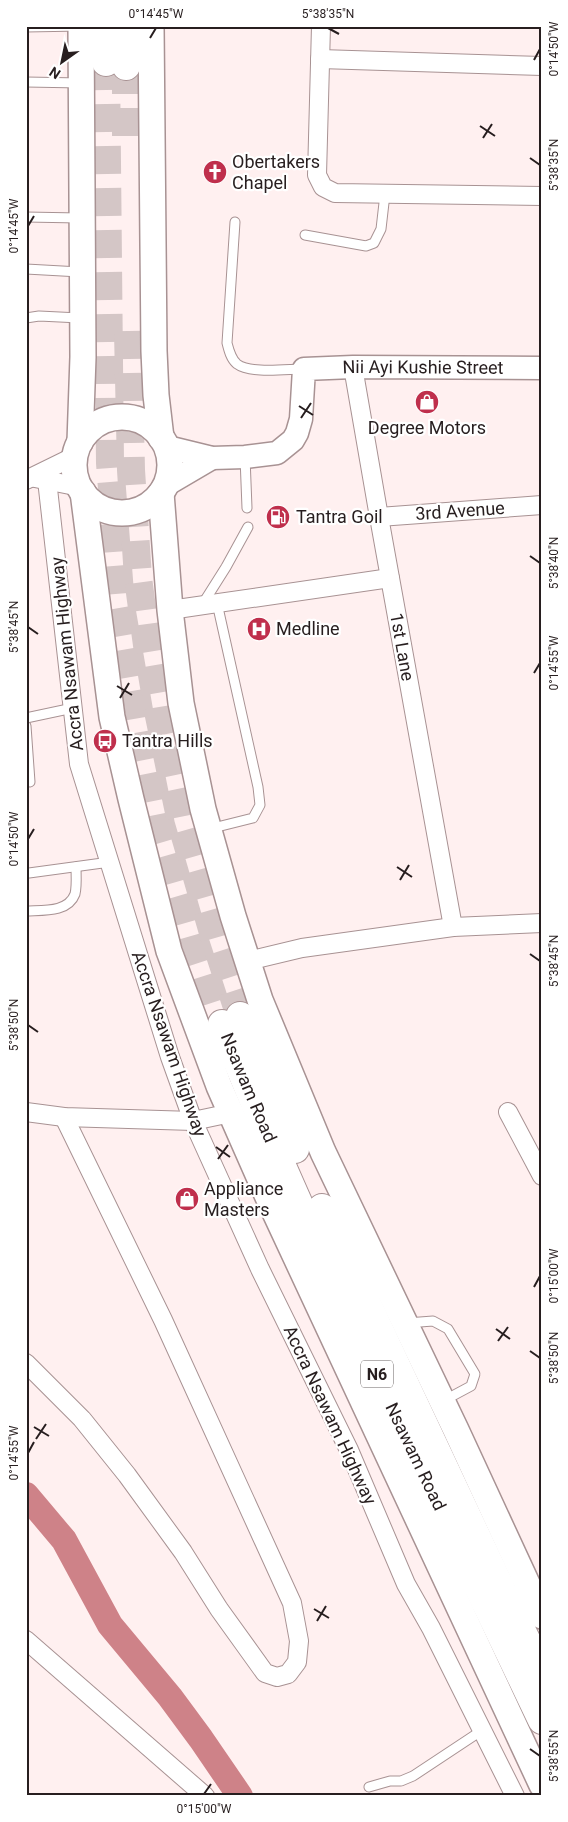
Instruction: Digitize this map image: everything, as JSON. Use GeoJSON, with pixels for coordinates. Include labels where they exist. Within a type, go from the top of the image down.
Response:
{"type":"FeatureCollection","features":[{"type":"Feature","properties":{"kind":"highway"},"geometry":{"type":"LineString","coordinates":[[106,26],[116,64],[125,26]]}},
{"type":"Feature","properties":{"kind":"highway","name":"Nsawam Road"},"geometry":{"type":"LineString","coordinates":[[542,1672],[503,1594],[300,1159],[231,1020],[280,1160],[373,1366],[542,1720]]}},
{"type":"Feature","properties":{"kind":"main road"},"geometry":{"type":"LineString","coordinates":[[81,26],[83,397],[75,472],[81,490],[112,717],[169,951],[219,1086],[272,1206],[542,1785]]}},
{"type":"Feature","properties":{"kind":"main road"},"geometry":{"type":"LineString","coordinates":[[81,490],[88,498],[104,509],[122,513],[141,509],[157,498],[163,489],[170,467],[156,395],[154,351],[150,26]]}},
{"type":"Feature","properties":{"kind":"main road"},"geometry":{"type":"LineString","coordinates":[[77,449],[85,434],[97,424],[112,418],[128,418],[143,422],[156,431],[164,442]]}},
{"type":"Feature","properties":{"kind":"main road"},"geometry":{"type":"LineString","coordinates":[[163,489],[170,610],[181,703],[209,830],[233,916],[264,1009],[323,1152],[443,1402],[542,1616]]}},
{"type":"Feature","properties":{"kind":"street"},"geometry":{"type":"LineString","coordinates":[[321,26],[317,175],[323,187],[335,194],[542,196]]}},
{"type":"Feature","properties":{"kind":"street"},"geometry":{"type":"LineString","coordinates":[[320,59],[542,66]]}},
{"type":"Feature","properties":{"kind":"street","name":"Nii Ayi Kushie Street"},"geometry":{"type":"LineString","coordinates":[[304,369],[353,367],[542,368]]}},
{"type":"Feature","properties":{"kind":"street","name":"1st Lane"},"geometry":{"type":"LineString","coordinates":[[353,367],[453,927]]}},
{"type":"Feature","properties":{"kind":"street"},"geometry":{"type":"LineString","coordinates":[[164,442],[212,458],[245,457],[277,452],[293,440],[301,419],[304,369]]}},
{"type":"Feature","properties":{"kind":"street"},"geometry":{"type":"LineString","coordinates":[[38,478],[77,449]]}},
{"type":"Feature","properties":{"kind":"street"},"geometry":{"type":"LineString","coordinates":[[163,489],[212,458]]}},
{"type":"Feature","properties":{"kind":"street"},"geometry":{"type":"LineString","coordinates":[[38,478],[81,490]]}},
{"type":"Feature","properties":{"kind":"street","name":"Accra Nsawam Highway"},"geometry":{"type":"LineString","coordinates":[[38,478],[73,708],[79,764],[167,1048],[193,1121],[260,1269],[348,1450],[406,1584],[431,1628],[514,1796]]}},
{"type":"Feature","properties":{"kind":"street","name":"3rd Avenue"},"geometry":{"type":"LineString","coordinates":[[379,517],[542,506]]}},
{"type":"Feature","properties":{"kind":"street"},"geometry":{"type":"LineString","coordinates":[[170,610],[390,578]]}},
{"type":"Feature","properties":{"kind":"street"},"geometry":{"type":"LineString","coordinates":[[248,961],[302,948],[453,927],[542,923]]}},
{"type":"Feature","properties":{"kind":"street"},"geometry":{"type":"LineString","coordinates":[[26,1112],[64,1117],[193,1121],[231,1113]]}},
{"type":"Feature","properties":{"kind":"street"},"geometry":{"type":"LineString","coordinates":[[508,1112],[542,1176]]}},
{"type":"Feature","properties":{"kind":"street"},"geometry":{"type":"LineString","coordinates":[[26,1363],[82,1419],[127,1475],[183,1552],[219,1608],[265,1673],[277,1677],[288,1674],[297,1662],[299,1641],[292,1603],[163,1320],[64,1117]]}},
{"type":"Feature","properties":{"kind":"street"},"geometry":{"type":"LineString","coordinates":[[26,1640],[205,1796]]}},
{"type":"Feature","properties":{"kind":"lane"},"geometry":{"type":"LineString","coordinates":[[26,27],[81,26]]}},
{"type":"Feature","properties":{"kind":"lane"},"geometry":{"type":"LineString","coordinates":[[26,82],[81,83]]}},
{"type":"Feature","properties":{"kind":"lane"},"geometry":{"type":"LineString","coordinates":[[305,235],[366,246],[374,243],[381,229],[385,194]]}},
{"type":"Feature","properties":{"kind":"lane"},"geometry":{"type":"LineString","coordinates":[[26,217],[82,218]]}},
{"type":"Feature","properties":{"kind":"lane"},"geometry":{"type":"LineString","coordinates":[[235,222],[227,343],[230,355],[237,364],[248,369],[304,369]]}},
{"type":"Feature","properties":{"kind":"lane"},"geometry":{"type":"LineString","coordinates":[[26,269],[83,272]]}},
{"type":"Feature","properties":{"kind":"lane"},"geometry":{"type":"LineString","coordinates":[[26,318],[39,316],[83,318]]}},
{"type":"Feature","properties":{"kind":"lane"},"geometry":{"type":"LineString","coordinates":[[245,457],[248,508]]}},
{"type":"Feature","properties":{"kind":"lane"},"geometry":{"type":"LineString","coordinates":[[209,830],[253,818],[260,805],[258,787],[210,604],[226,568],[248,527]]}},
{"type":"Feature","properties":{"kind":"lane"},"geometry":{"type":"LineString","coordinates":[[26,718],[73,708]]}},
{"type":"Feature","properties":{"kind":"lane"},"geometry":{"type":"LineString","coordinates":[[26,726],[30,782]]}},
{"type":"Feature","properties":{"kind":"lane"},"geometry":{"type":"LineString","coordinates":[[29,873],[110,862]]}},
{"type":"Feature","properties":{"kind":"lane"},"geometry":{"type":"LineString","coordinates":[[26,911],[62,908],[71,901],[75,893],[76,867]]}},
{"type":"Feature","properties":{"kind":"lane"},"geometry":{"type":"LineString","coordinates":[[405,1323],[433,1321],[448,1329],[475,1374],[471,1386],[443,1402]]}},
{"type":"Feature","properties":{"kind":"lane"},"geometry":{"type":"LineString","coordinates":[[369,1787],[390,1781],[402,1781],[413,1776],[482,1731]]}},
{"type":"Feature","properties":{"kind":"waterway"},"geometry":{"type":"LineString","coordinates":[[26,1495],[64,1540],[110,1625],[170,1697],[240,1796]]}},
{"type":"Feature","properties":{"kind":"tunnel"},"geometry":{"type":"LineString","coordinates":[[106,62],[110,463],[121,606],[161,825],[194,938],[222,1024]]}},
{"type":"Feature","properties":{"kind":"tunnel"},"geometry":{"type":"LineString","coordinates":[[126,66],[126,140]]}},
{"type":"Feature","properties":{"kind":"tunnel"},"geometry":{"type":"LineString","coordinates":[[128,331],[131,470],[138,578],[147,645],[159,716],[181,822],[216,943],[240,1016]]}},
{"type":"Feature","properties":{"kind":"place","name":"Obertakers Chapel"},"geometry":{"type":"Point","coordinates":[215,172]}},
{"type":"Feature","properties":{"kind":"place","name":"Degree Motors"},"geometry":{"type":"Point","coordinates":[427,402]}},
{"type":"Feature","properties":{"kind":"place","name":"Tantra Goil"},"geometry":{"type":"Point","coordinates":[278,517]}},
{"type":"Feature","properties":{"kind":"place","name":"Medline"},"geometry":{"type":"Point","coordinates":[259,629]}},
{"type":"Feature","properties":{"kind":"place","name":"Tantra Hills"},"geometry":{"type":"Point","coordinates":[105,741]}},
{"type":"Feature","properties":{"kind":"place","name":"Appliance Masters"},"geometry":{"type":"Point","coordinates":[187,1199]}}]}
